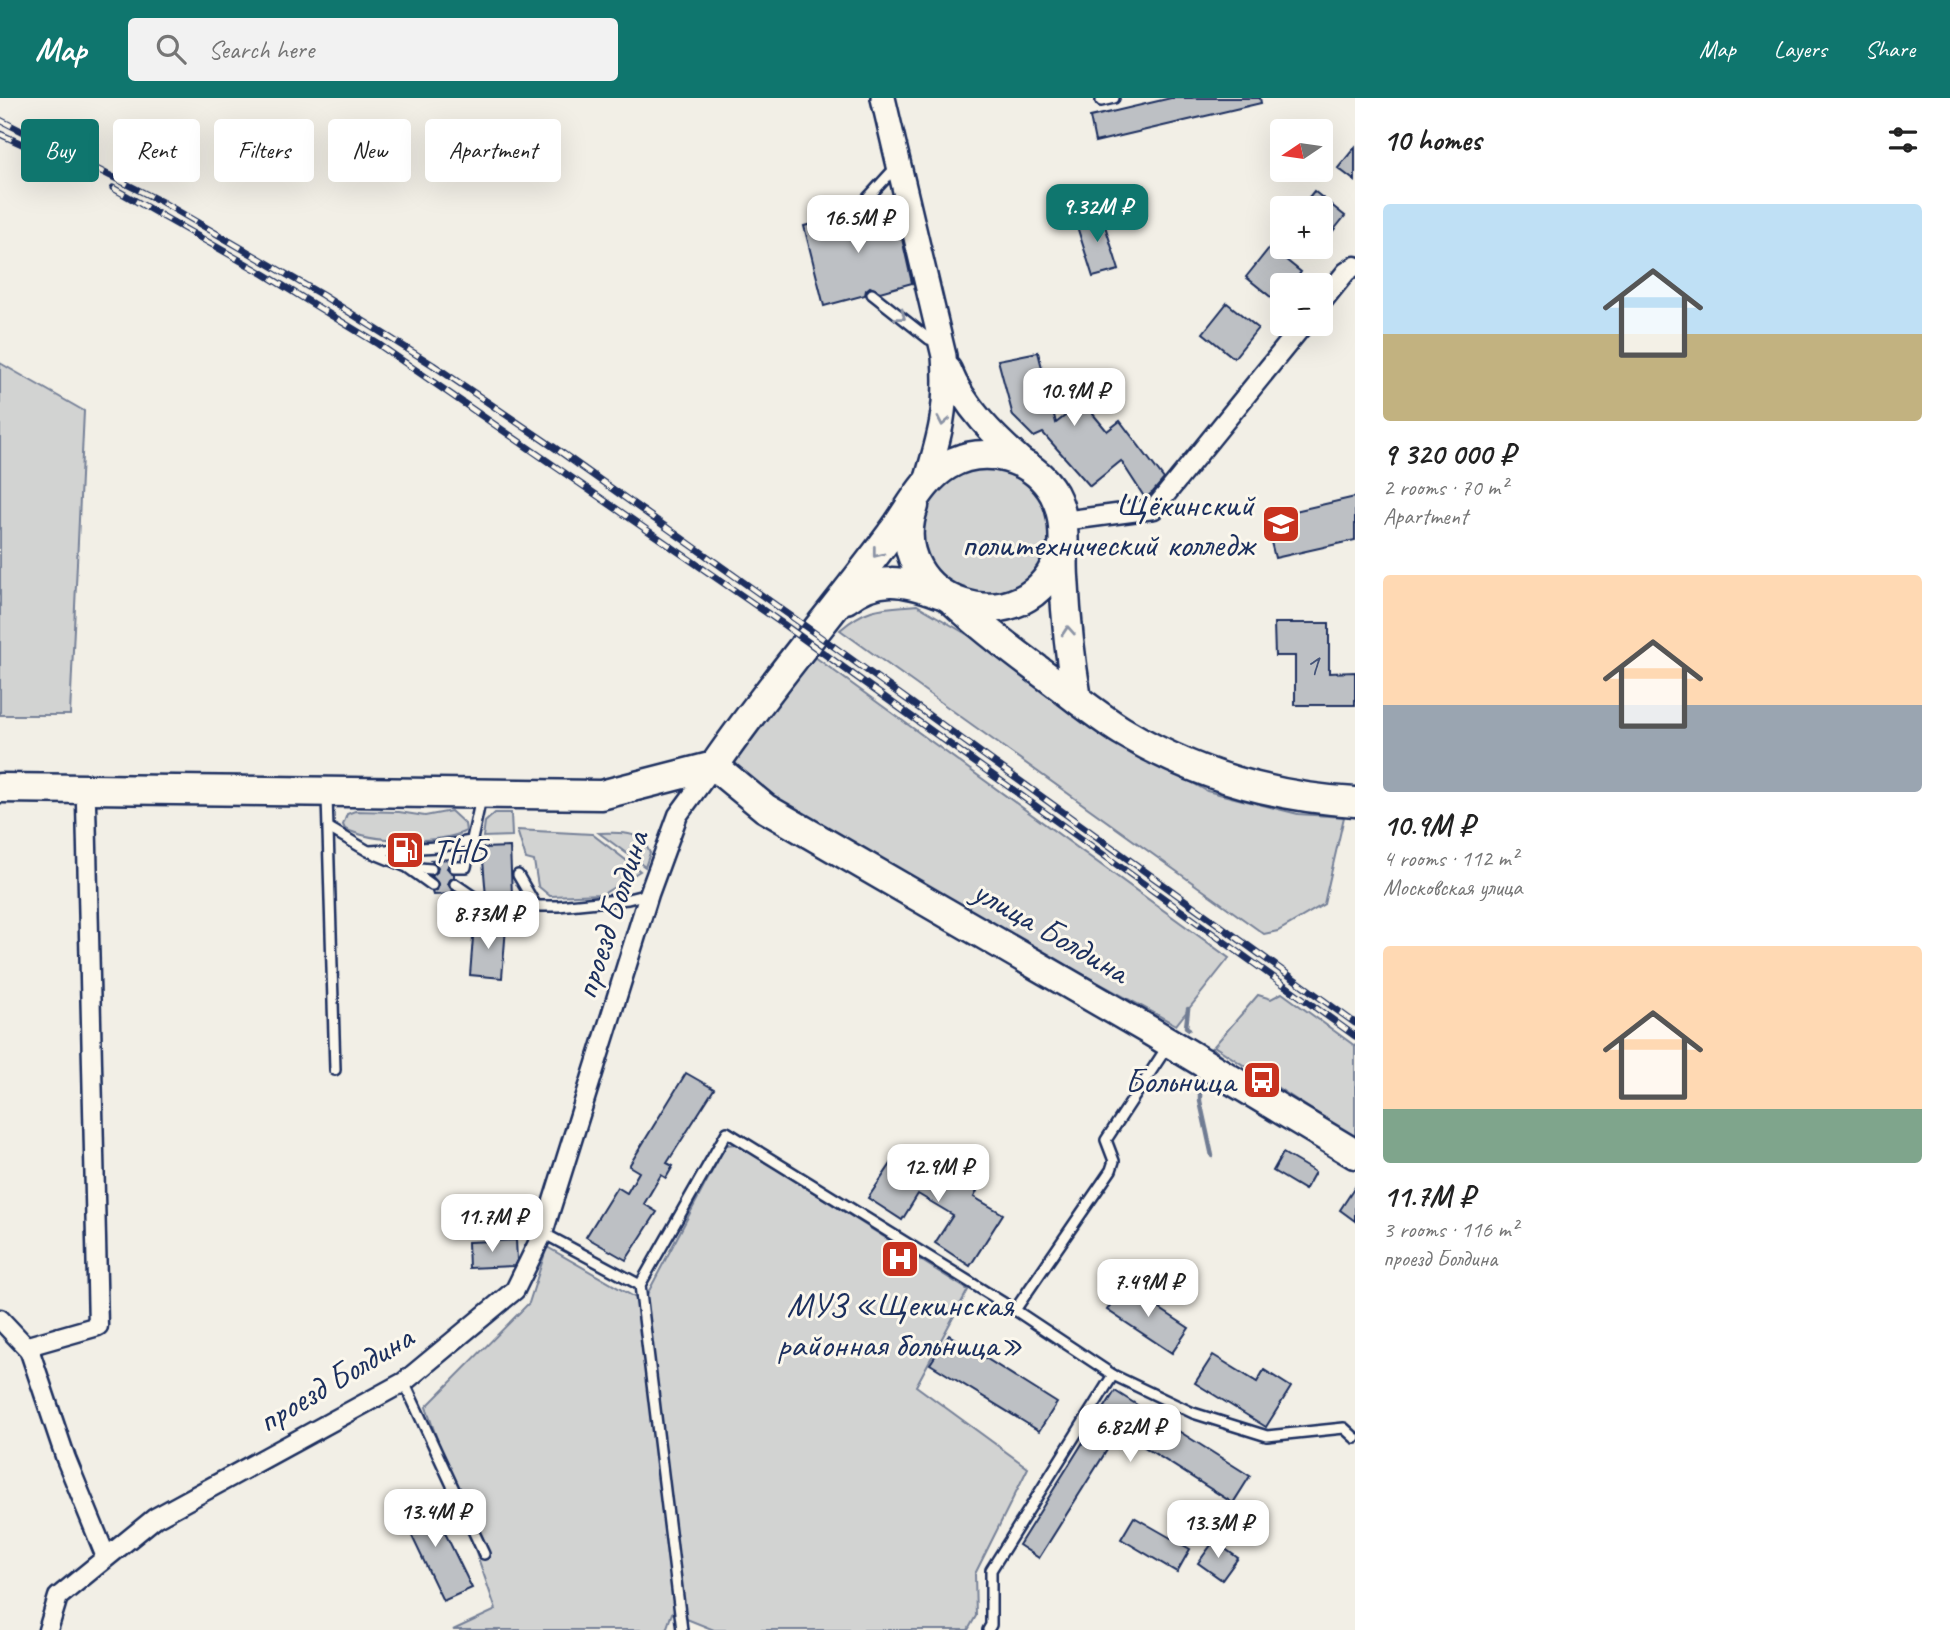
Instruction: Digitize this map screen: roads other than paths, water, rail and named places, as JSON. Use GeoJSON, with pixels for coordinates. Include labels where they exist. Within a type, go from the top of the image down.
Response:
{"type":"FeatureCollection","features":[{"type":"Feature","properties":{"kind":"main road"},"geometry":{"type":"LineString","coordinates":[[0,788],[601,795],[714,766],[921,491],[948,465],[976,455],[1006,457],[1033,470],[1053,493],[1063,529],[1063,575],[1069,658],[1077,699]]}},
{"type":"Feature","properties":{"kind":"main road"},"geometry":{"type":"LineString","coordinates":[[921,491],[910,527],[912,549],[920,570],[984,630],[1077,699],[1132,737],[1172,758],[1217,776],[1285,795],[1355,802]]}},
{"type":"Feature","properties":{"kind":"main road"},"geometry":{"type":"LineString","coordinates":[[835,607],[859,589],[877,583],[897,581],[916,584],[982,609],[1004,607],[1025,598],[1043,584],[1056,566],[1063,529]]}},
{"type":"Feature","properties":{"kind":"main road","name":"улица Болдина"},"geometry":{"type":"LineString","coordinates":[[714,766],[765,808],[1170,1043],[1355,1154]]}},
{"type":"Feature","properties":{"kind":"street"},"geometry":{"type":"LineString","coordinates":[[883,98],[943,350],[955,383],[967,403],[1001,442],[1033,470]]}},
{"type":"Feature","properties":{"kind":"street"},"geometry":{"type":"LineString","coordinates":[[1333,288],[1346,272],[1355,266]]}},
{"type":"Feature","properties":{"kind":"street"},"geometry":{"type":"LineString","coordinates":[[1063,529],[1154,509],[1294,336]]}},
{"type":"Feature","properties":{"kind":"street"},"geometry":{"type":"LineString","coordinates":[[921,491],[945,411],[947,389],[943,350]]}},
{"type":"Feature","properties":{"kind":"street","name":"проезд Болдина"},"geometry":{"type":"LineString","coordinates":[[48,1630],[58,1597],[155,1518],[404,1382],[515,1290],[543,1233],[649,894],[678,815],[714,766]]}},
{"type":"Feature","properties":{"kind":"street"},"geometry":{"type":"LineString","coordinates":[[86,804],[98,1326],[28,1346],[66,1459],[106,1557]]}},
{"type":"Feature","properties":{"kind":"street"},"geometry":{"type":"LineString","coordinates":[[0,1319],[31,1352]]}},
{"type":"Feature","properties":{"kind":"lane"},"geometry":{"type":"LineString","coordinates":[[1101,101],[1114,98]]}},
{"type":"Feature","properties":{"kind":"lane"},"geometry":{"type":"LineString","coordinates":[[853,214],[899,163]]}},
{"type":"Feature","properties":{"kind":"lane"},"geometry":{"type":"LineString","coordinates":[[872,293],[943,350]]}},
{"type":"Feature","properties":{"kind":"lane"},"geometry":{"type":"LineString","coordinates":[[327,791],[335,1070]]}},
{"type":"Feature","properties":{"kind":"lane"},"geometry":{"type":"LineString","coordinates":[[454,867],[466,867],[482,793]]}},
{"type":"Feature","properties":{"kind":"lane"},"geometry":{"type":"LineString","coordinates":[[328,828],[368,852],[407,867],[432,885]]}},
{"type":"Feature","properties":{"kind":"lane"},"geometry":{"type":"LineString","coordinates":[[368,852],[437,847],[471,841]]}},
{"type":"Feature","properties":{"kind":"lane"},"geometry":{"type":"LineString","coordinates":[[407,867],[431,869]]}},
{"type":"Feature","properties":{"kind":"lane"},"geometry":{"type":"LineString","coordinates":[[518,875],[536,906]]}},
{"type":"Feature","properties":{"kind":"lane"},"geometry":{"type":"LineString","coordinates":[[455,884],[487,906],[628,900],[649,894]]}},
{"type":"Feature","properties":{"kind":"lane"},"geometry":{"type":"LineString","coordinates":[[1016,1310],[1111,1170],[1114,1161],[1106,1140],[1170,1043]]}},
{"type":"Feature","properties":{"kind":"lane"},"geometry":{"type":"LineString","coordinates":[[682,1630],[640,1285],[727,1132],[1016,1310],[1113,1375],[1193,1413],[1267,1436],[1344,1428],[1355,1438]]}},
{"type":"Feature","properties":{"kind":"lane"},"geometry":{"type":"LineString","coordinates":[[543,1233],[640,1285]]}},
{"type":"Feature","properties":{"kind":"lane"},"geometry":{"type":"LineString","coordinates":[[989,1630],[990,1570],[1113,1375]]}},
{"type":"Feature","properties":{"kind":"lane"},"geometry":{"type":"LineString","coordinates":[[404,1382],[484,1554]]}},
{"type":"Feature","properties":{"kind":"waterway"},"geometry":{"type":"LineString","coordinates":[[1188,1009],[1186,1027],[1189,1029]]}},
{"type":"Feature","properties":{"kind":"waterway"},"geometry":{"type":"LineString","coordinates":[[1212,1049],[1222,1058]]}},
{"type":"Feature","properties":{"kind":"waterway"},"geometry":{"type":"LineString","coordinates":[[1200,1074],[1200,1101],[1212,1156]]}},
{"type":"Feature","properties":{"kind":"railway"},"geometry":{"type":"LineString","coordinates":[[0,120],[162,202],[322,295],[433,365],[555,448],[833,646],[1355,1023]]}},
{"type":"Feature","properties":{"kind":"railway"},"geometry":{"type":"LineString","coordinates":[[0,134],[21,144]]}},
{"type":"Feature","properties":{"kind":"railway"},"geometry":{"type":"LineString","coordinates":[[113,188],[264,274],[378,344],[783,624],[1355,1036]]}},
{"type":"Feature","properties":{"kind":"place","name":"Щёкинский политехнический колледж"},"geometry":{"type":"Point","coordinates":[1281,524]}},
{"type":"Feature","properties":{"kind":"place","name":"ТНБ"},"geometry":{"type":"Point","coordinates":[405,850]}},
{"type":"Feature","properties":{"kind":"place","name":"Больница"},"geometry":{"type":"Point","coordinates":[1262,1080]}},
{"type":"Feature","properties":{"kind":"place","name":"МУЗ «Щекинская районная больница»"},"geometry":{"type":"Point","coordinates":[900,1259]}}]}
